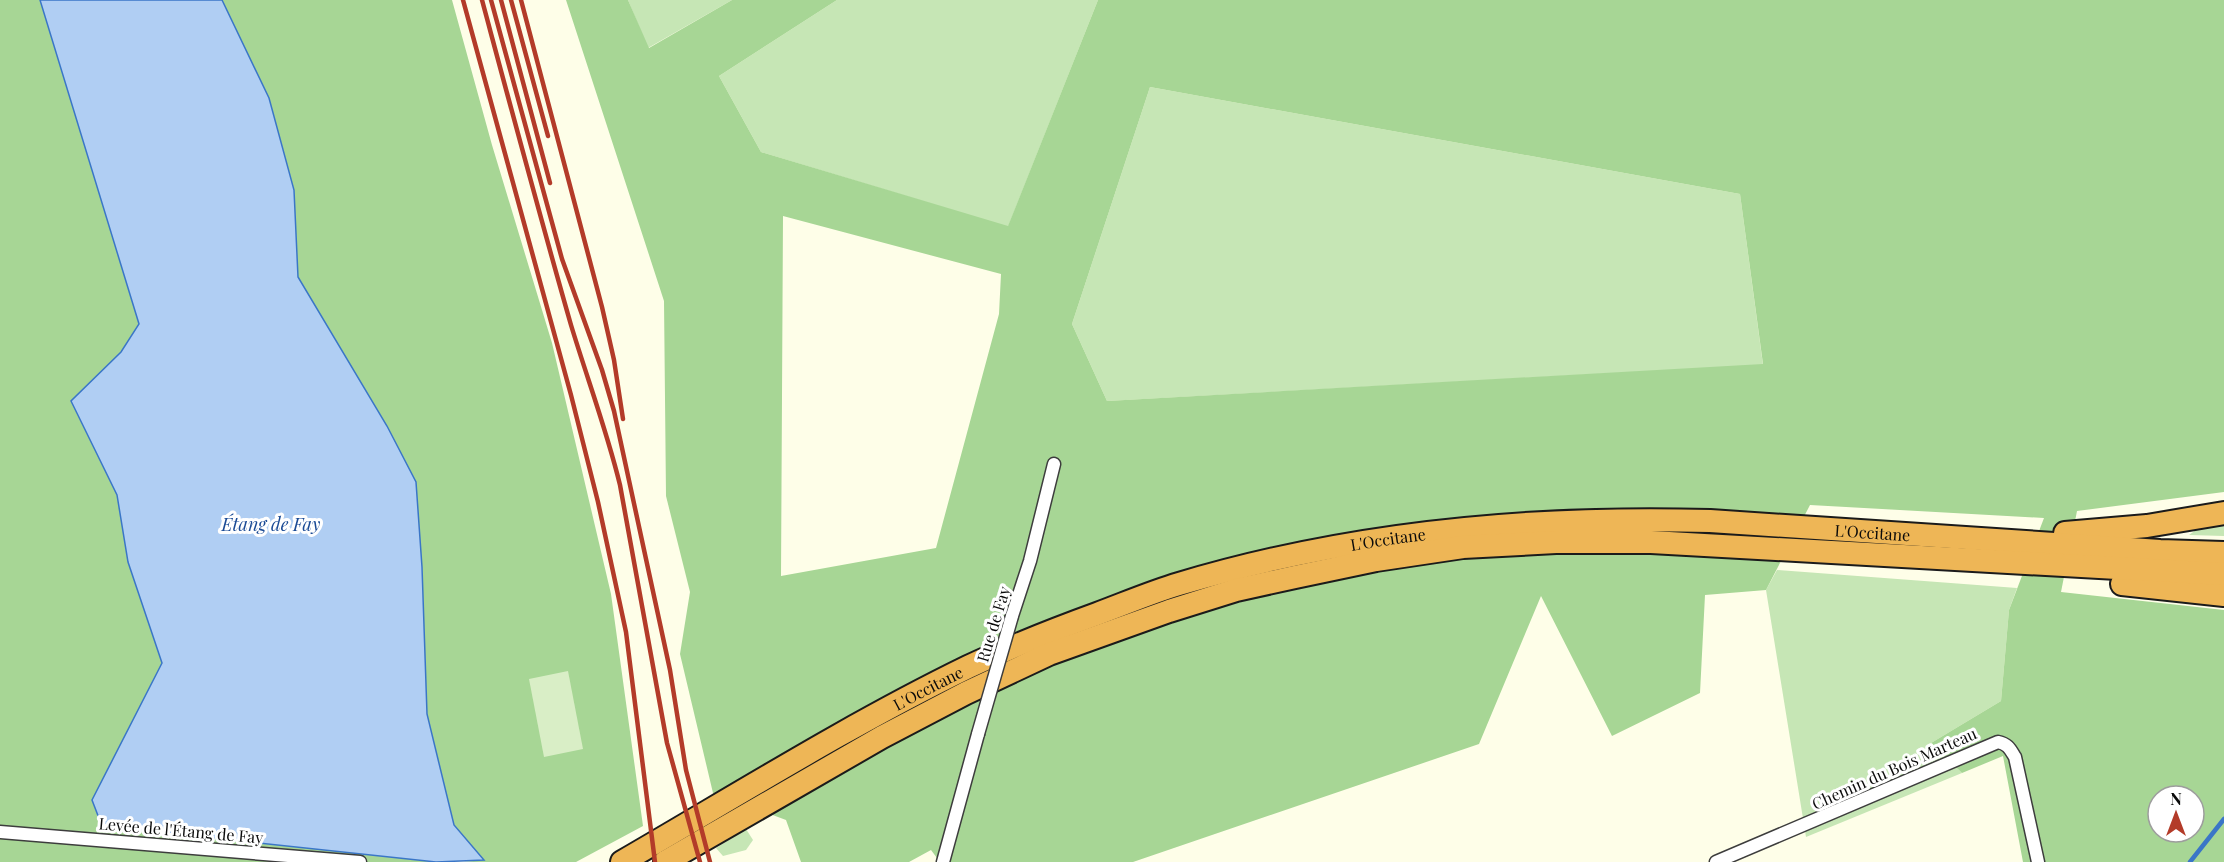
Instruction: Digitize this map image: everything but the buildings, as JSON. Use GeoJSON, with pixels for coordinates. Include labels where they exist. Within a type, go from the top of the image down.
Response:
{"type":"FeatureCollection","features":[{"type":"Feature","properties":{"kind":"highway"},"geometry":{"type":"LineString","coordinates":[[1977,538],[2147,526],[2224,513]]}},
{"type":"Feature","properties":{"kind":"highway","name":"L'Occitane"},"geometry":{"type":"LineString","coordinates":[[622,862],[873,718],[968,667],[1045,634],[1178,585],[1293,554],[1398,536],[1501,524],[1649,519],[2224,553]]}},
{"type":"Feature","properties":{"kind":"highway","name":"L'Occitane"},"geometry":{"type":"LineString","coordinates":[[665,862],[882,737],[966,693],[1050,654],[1169,611],[1236,590],[1376,560],[1463,547],[1556,542],[1652,542],[2030,565],[2224,574]]}},
{"type":"Feature","properties":{"kind":"highway"},"geometry":{"type":"LineString","coordinates":[[2030,565],[2072,579],[2224,595]]}},
{"type":"Feature","properties":{"kind":"street","name":"Rue de Fay"},"geometry":{"type":"LineString","coordinates":[[943,862],[1012,616],[1030,561],[1054,464]]}},
{"type":"Feature","properties":{"kind":"street","name":"Chemin du Bois Marteau"},"geometry":{"type":"LineString","coordinates":[[1716,862],[1998,742],[2005,744],[2014,757],[2037,862]]}},
{"type":"Feature","properties":{"kind":"street","name":"Levée de l'Étang de Fay"},"geometry":{"type":"LineString","coordinates":[[0,832],[360,862]]}},
{"type":"Feature","properties":{"kind":"green space"},"geometry":{"type":"Polygon","coordinates":[[[0,0],[40,0],[139,324],[121,352],[71,401],[117,495],[128,562],[162,663],[92,800],[102,826],[436,862],[0,862],[0,0]]]}},
{"type":"Feature","properties":{"kind":"green space"},"geometry":{"type":"Polygon","coordinates":[[[222,0],[452,0],[492,145],[552,343],[611,594],[643,826],[576,862],[463,862],[484,860],[454,825],[427,714],[422,567],[387,426],[298,277],[294,190],[269,98],[222,0]]]}},
{"type":"Feature","properties":{"kind":"green space"},"geometry":{"type":"Polygon","coordinates":[[[566,0],[628,0],[649,48],[732,0],[837,0],[719,76],[761,152],[1008,226],[1098,0],[2224,0],[2224,492],[2077,511],[2061,592],[2224,610],[2224,862],[2023,862],[2003,756],[1962,773],[1931,743],[2001,701],[2009,610],[2044,518],[1810,505],[1766,590],[1705,595],[1700,693],[1612,736],[1541,596],[1479,744],[1133,862],[940,862],[931,850],[909,862],[801,862],[786,820],[713,793],[680,654],[690,592],[666,496],[664,301],[566,0]],[[1150,87],[1072,324],[1107,401],[1763,364],[1740,194],[1150,87]],[[783,216],[781,576],[936,548],[999,314],[1001,274],[783,216]]]}},
{"type":"Feature","properties":{"kind":"green space"},"geometry":{"type":"Polygon","coordinates":[[[628,0],[732,0],[648,48],[628,0]]]}},
{"type":"Feature","properties":{"kind":"green space"},"geometry":{"type":"Polygon","coordinates":[[[837,0],[1098,0],[1008,227],[761,152],[719,76],[837,0]]]}},
{"type":"Feature","properties":{"kind":"green space"},"geometry":{"type":"Polygon","coordinates":[[[1150,87],[1740,194],[1763,365],[1107,401],[1072,324],[1150,87]]]}},
{"type":"Feature","properties":{"kind":"green space"},"geometry":{"type":"Polygon","coordinates":[[[2224,519],[2224,536],[2189,535],[2200,527],[2224,519]]]}},
{"type":"Feature","properties":{"kind":"green space"},"geometry":{"type":"Polygon","coordinates":[[[1777,570],[2017,588],[2009,610],[2001,701],[1931,743],[1962,773],[1806,837],[1766,590],[1777,570]]]}},
{"type":"Feature","properties":{"kind":"green space"},"geometry":{"type":"Polygon","coordinates":[[[568,671],[583,749],[544,757],[529,679],[568,671]]]}},
{"type":"Feature","properties":{"kind":"green space"},"geometry":{"type":"Polygon","coordinates":[[[746,829],[753,840],[746,850],[723,856],[716,848],[746,829]]]}},
{"type":"Feature","properties":{"kind":"water","name":"Étang de Fay"},"geometry":{"type":"Polygon","coordinates":[[[40,0],[222,0],[269,98],[294,190],[298,277],[387,426],[416,482],[422,567],[427,714],[454,825],[484,860],[436,862],[102,826],[92,800],[162,663],[128,562],[117,495],[71,401],[121,352],[139,324],[40,0]]]}},
{"type":"Feature","properties":{"kind":"waterway"},"geometry":{"type":"LineString","coordinates":[[2190,862],[2224,819]]}},
{"type":"Feature","properties":{"kind":"railway"},"geometry":{"type":"LineString","coordinates":[[463,0],[598,502],[626,632],[655,862]]}},
{"type":"Feature","properties":{"kind":"railway"},"geometry":{"type":"LineString","coordinates":[[482,0],[571,325],[615,465],[667,743],[700,862]]}},
{"type":"Feature","properties":{"kind":"railway"},"geometry":{"type":"LineString","coordinates":[[491,0],[562,259],[602,370],[614,411],[670,670],[686,770],[710,862]]}},
{"type":"Feature","properties":{"kind":"railway"},"geometry":{"type":"LineString","coordinates":[[501,0],[550,183]]}},
{"type":"Feature","properties":{"kind":"railway"},"geometry":{"type":"LineString","coordinates":[[511,0],[548,136]]}},
{"type":"Feature","properties":{"kind":"railway"},"geometry":{"type":"LineString","coordinates":[[521,0],[602,307],[614,360],[623,419]]}}]}
